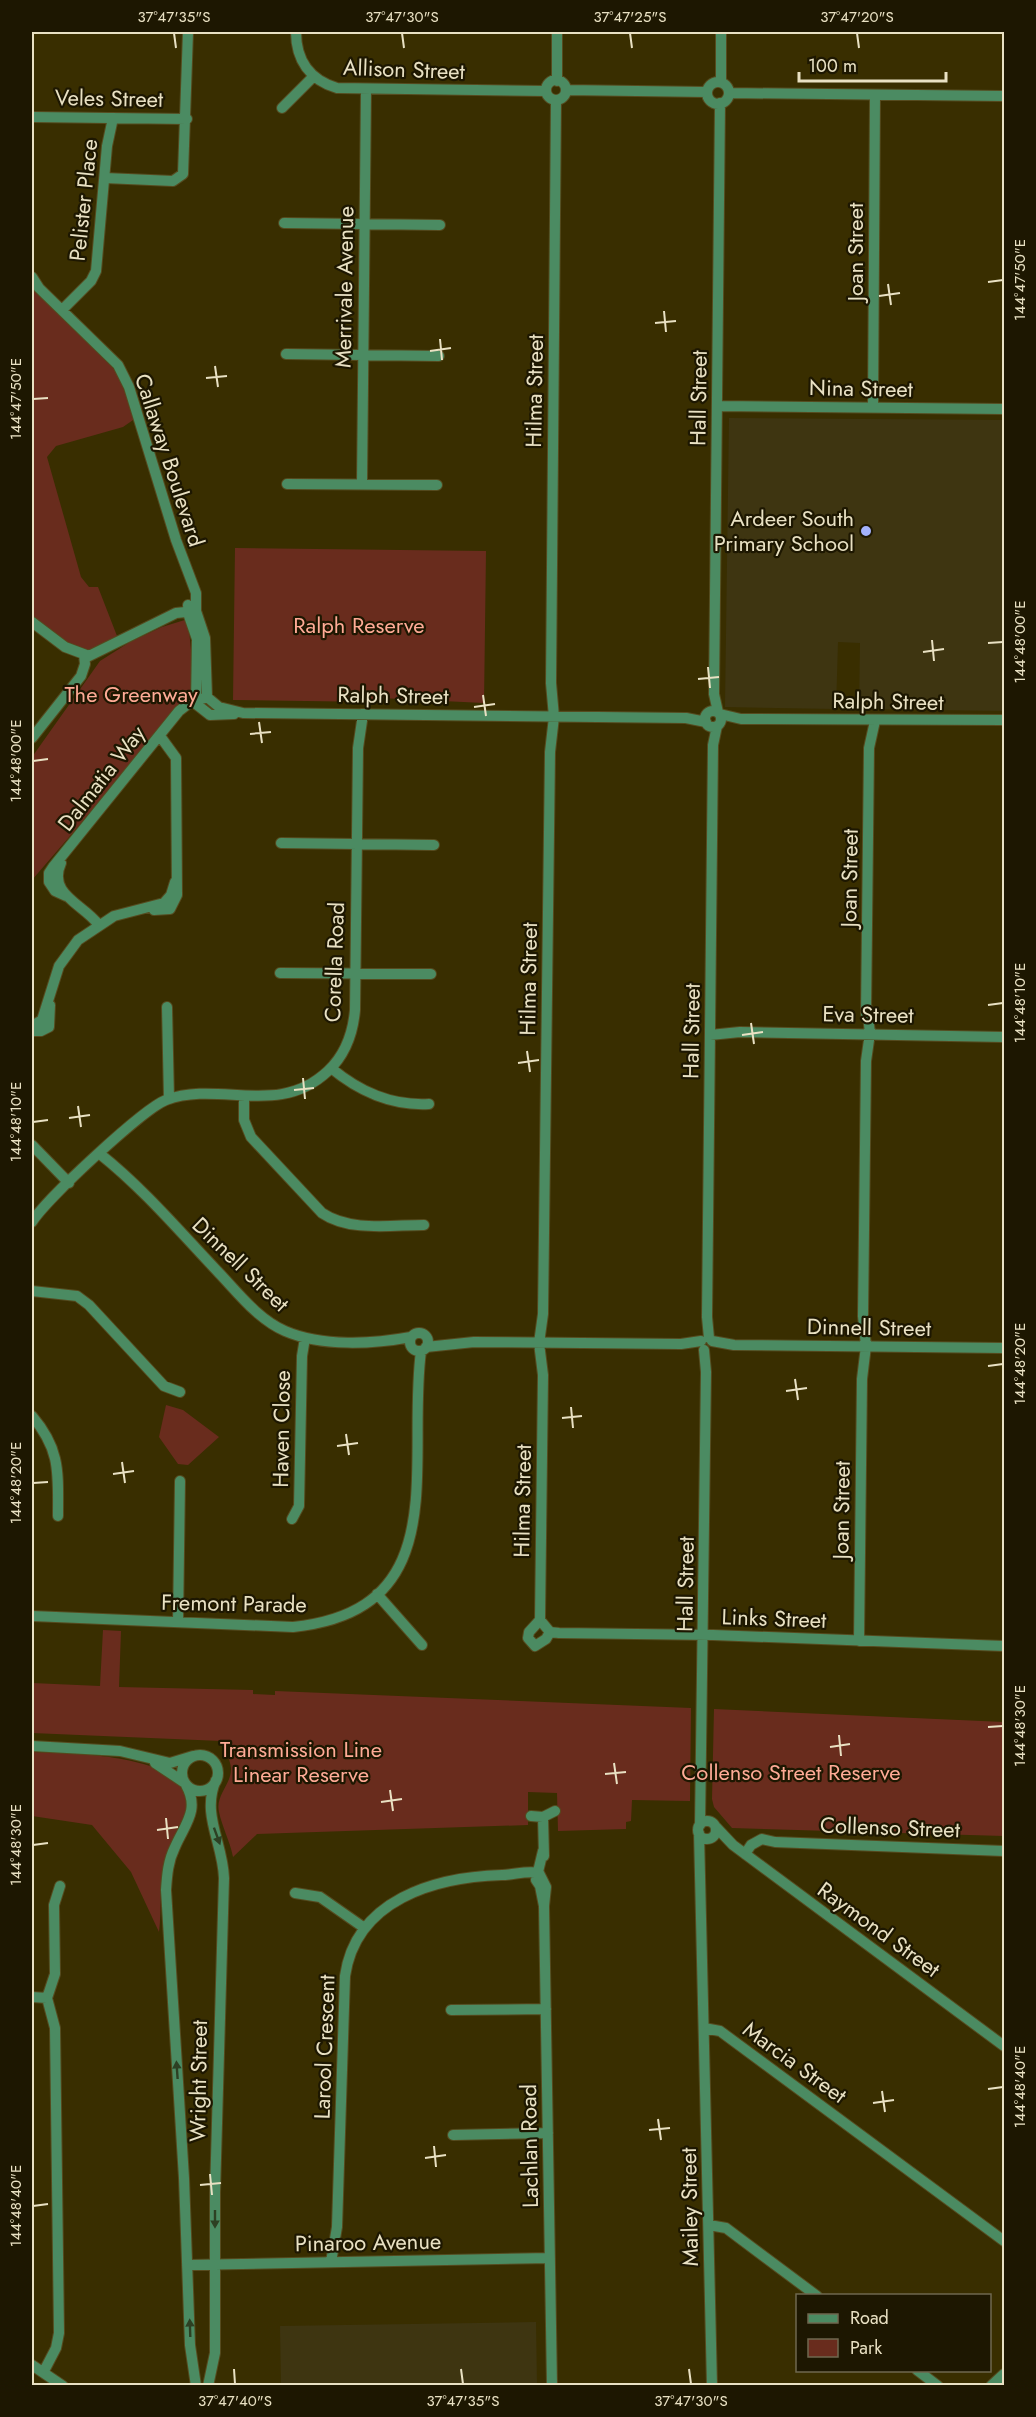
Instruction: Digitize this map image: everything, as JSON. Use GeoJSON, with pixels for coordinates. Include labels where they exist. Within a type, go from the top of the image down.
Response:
{"type":"FeatureCollection","features":[{"type":"Feature","properties":{"kind":"street"},"geometry":{"type":"LineString","coordinates":[[105,178],[174,181],[186,169],[188,32]]}},
{"type":"Feature","properties":{"kind":"street","name":"Allison Street"},"geometry":{"type":"LineString","coordinates":[[296,32],[299,56],[313,77],[337,88],[546,91]]}},
{"type":"Feature","properties":{"kind":"street"},"geometry":{"type":"LineString","coordinates":[[557,32],[557,81]]}},
{"type":"Feature","properties":{"kind":"street"},"geometry":{"type":"LineString","coordinates":[[721,82],[722,32]]}},
{"type":"Feature","properties":{"kind":"street"},"geometry":{"type":"LineString","coordinates":[[282,108],[313,77]]}},
{"type":"Feature","properties":{"kind":"street"},"geometry":{"type":"LineString","coordinates":[[557,81],[563,83],[566,90],[562,98],[556,100],[550,98],[546,91],[548,84],[557,81]]}},
{"type":"Feature","properties":{"kind":"street"},"geometry":{"type":"LineString","coordinates":[[721,82],[727,86],[729,93],[726,100],[720,103],[713,102],[707,92],[710,85],[721,82]]}},
{"type":"Feature","properties":{"kind":"street","name":"Merrivale Avenue"},"geometry":{"type":"LineString","coordinates":[[362,484],[366,90]]}},
{"type":"Feature","properties":{"kind":"street"},"geometry":{"type":"LineString","coordinates":[[566,90],[707,92]]}},
{"type":"Feature","properties":{"kind":"street"},"geometry":{"type":"LineString","coordinates":[[729,93],[1005,96]]}},
{"type":"Feature","properties":{"kind":"street","name":"Joan Street"},"geometry":{"type":"LineString","coordinates":[[873,408],[875,95]]}},
{"type":"Feature","properties":{"kind":"street","name":"Hilma Street"},"geometry":{"type":"LineString","coordinates":[[545,1626],[543,1314],[556,100]]}},
{"type":"Feature","properties":{"kind":"street","name":"Hall Street"},"geometry":{"type":"LineString","coordinates":[[707,1831],[702,1797],[720,103]]}},
{"type":"Feature","properties":{"kind":"street","name":"Veles Street"},"geometry":{"type":"LineString","coordinates":[[32,117],[187,119]]}},
{"type":"Feature","properties":{"kind":"street","name":"Pelister Place"},"geometry":{"type":"LineString","coordinates":[[62,310],[90,281],[96,270],[113,118]]}},
{"type":"Feature","properties":{"kind":"street"},"geometry":{"type":"LineString","coordinates":[[284,223],[440,225]]}},
{"type":"Feature","properties":{"kind":"street","name":"Callaway Boulevard"},"geometry":{"type":"LineString","coordinates":[[32,277],[118,365],[124,376],[190,582],[196,593],[191,612],[196,639],[197,704]]}},
{"type":"Feature","properties":{"kind":"street"},"geometry":{"type":"LineString","coordinates":[[286,354],[439,356]]}},
{"type":"Feature","properties":{"kind":"street","name":"Nina Street"},"geometry":{"type":"LineString","coordinates":[[717,406],[1005,409]]}},
{"type":"Feature","properties":{"kind":"street"},"geometry":{"type":"LineString","coordinates":[[287,484],[437,485]]}},
{"type":"Feature","properties":{"kind":"street"},"geometry":{"type":"LineString","coordinates":[[32,738],[70,687],[83,660],[157,622],[191,612]]}},
{"type":"Feature","properties":{"kind":"street","name":"Callaway Boulevard"},"geometry":{"type":"LineString","coordinates":[[191,612],[205,638],[207,698]]}},
{"type":"Feature","properties":{"kind":"street"},"geometry":{"type":"LineString","coordinates":[[32,622],[83,660]]}},
{"type":"Feature","properties":{"kind":"street","name":"Dalmatia Way"},"geometry":{"type":"LineString","coordinates":[[94,927],[66,896],[56,876],[63,858],[170,723],[207,698]]}},
{"type":"Feature","properties":{"kind":"street","name":"Ralph Street"},"geometry":{"type":"LineString","coordinates":[[207,698],[219,707],[243,712]]}},
{"type":"Feature","properties":{"kind":"street","name":"Ralph Street"},"geometry":{"type":"LineString","coordinates":[[197,704],[210,715],[243,712],[1003,722]]}},
{"type":"Feature","properties":{"kind":"street","name":"Corella Road"},"geometry":{"type":"LineString","coordinates":[[32,1222],[69,1183],[149,1109],[169,1099],[189,1095],[279,1095],[297,1090],[314,1082],[331,1068],[343,1051],[353,1026],[358,714]]}},
{"type":"Feature","properties":{"kind":"street","name":"Joan Street"},"geometry":{"type":"LineString","coordinates":[[859,1641],[870,721]]}},
{"type":"Feature","properties":{"kind":"street"},"geometry":{"type":"LineString","coordinates":[[32,1026],[42,1020],[55,976],[65,957],[94,927],[122,913],[149,909],[164,911],[174,905],[177,895],[175,882],[176,771],[174,753],[157,740]]}},
{"type":"Feature","properties":{"kind":"street"},"geometry":{"type":"LineString","coordinates":[[281,843],[434,845]]}},
{"type":"Feature","properties":{"kind":"street"},"geometry":{"type":"LineString","coordinates":[[280,973],[431,974]]}},
{"type":"Feature","properties":{"kind":"street"},"geometry":{"type":"LineString","coordinates":[[32,1031],[41,1031],[49,1027],[50,996]]}},
{"type":"Feature","properties":{"kind":"street"},"geometry":{"type":"LineString","coordinates":[[167,1007],[169,1099]]}},
{"type":"Feature","properties":{"kind":"street","name":"Eva Street"},"geometry":{"type":"LineString","coordinates":[[710,1032],[1002,1035]]}},
{"type":"Feature","properties":{"kind":"street"},"geometry":{"type":"LineString","coordinates":[[331,1068],[354,1086],[377,1097],[401,1103],[429,1104]]}},
{"type":"Feature","properties":{"kind":"street"},"geometry":{"type":"LineString","coordinates":[[244,1096],[244,1120],[251,1137],[322,1214],[335,1222],[351,1224],[424,1225]]}},
{"type":"Feature","properties":{"kind":"street"},"geometry":{"type":"LineString","coordinates":[[32,1145],[69,1183]]}},
{"type":"Feature","properties":{"kind":"street","name":"Dinnell Street"},"geometry":{"type":"LineString","coordinates":[[104,1151],[255,1311],[284,1330],[305,1338],[419,1345],[543,1343],[1005,1348]]}},
{"type":"Feature","properties":{"kind":"street"},"geometry":{"type":"LineString","coordinates":[[32,1291],[77,1296],[89,1305],[164,1386],[180,1392]]}},
{"type":"Feature","properties":{"kind":"street","name":"Haven Close"},"geometry":{"type":"LineString","coordinates":[[292,1519],[299,1506],[302,1356],[305,1338]]}},
{"type":"Feature","properties":{"kind":"street","name":"Fremont Parade"},"geometry":{"type":"LineString","coordinates":[[32,1616],[293,1627],[342,1617],[377,1594],[397,1571],[415,1525],[419,1345]]}},
{"type":"Feature","properties":{"kind":"street"},"geometry":{"type":"LineString","coordinates":[[32,1416],[53,1445],[58,1465],[58,1516]]}},
{"type":"Feature","properties":{"kind":"street"},"geometry":{"type":"LineString","coordinates":[[178,1622],[180,1481]]}},
{"type":"Feature","properties":{"kind":"street"},"geometry":{"type":"LineString","coordinates":[[377,1594],[422,1645]]}},
{"type":"Feature","properties":{"kind":"street","name":"Links Street"},"geometry":{"type":"LineString","coordinates":[[545,1626],[704,1635],[1005,1646]]}},
{"type":"Feature","properties":{"kind":"street"},"geometry":{"type":"LineString","coordinates":[[32,1746],[112,1750],[170,1763],[193,1756],[206,1756],[214,1762],[217,1771],[216,1780],[202,1790],[186,1784],[149,1759]]}},
{"type":"Feature","properties":{"kind":"street"},"geometry":{"type":"LineString","coordinates":[[186,1784],[183,1767],[193,1756]]}},
{"type":"Feature","properties":{"kind":"street","name":"Wright Street"},"geometry":{"type":"LineString","coordinates":[[208,2385],[215,2353],[224,1878],[221,1848],[209,1810],[210,1795],[216,1780]]}},
{"type":"Feature","properties":{"kind":"street","name":"Wright Street"},"geometry":{"type":"LineString","coordinates":[[186,1784],[192,1798],[192,1812],[170,1860],[166,1890],[190,2345],[196,2385]]}},
{"type":"Feature","properties":{"kind":"street"},"geometry":{"type":"LineString","coordinates":[[531,1816],[543,1816],[555,1811]]}},
{"type":"Feature","properties":{"kind":"street"},"geometry":{"type":"LineString","coordinates":[[538,1875],[543,1851],[543,1816]]}},
{"type":"Feature","properties":{"kind":"street"},"geometry":{"type":"LineString","coordinates":[[704,2028],[701,1861],[707,1831]]}},
{"type":"Feature","properties":{"kind":"street","name":"Raymond Street"},"geometry":{"type":"LineString","coordinates":[[707,1831],[730,1843],[1005,2046]]}},
{"type":"Feature","properties":{"kind":"street","name":"Collenso Street"},"geometry":{"type":"LineString","coordinates":[[747,1856],[759,1840],[1005,1851]]}},
{"type":"Feature","properties":{"kind":"street","name":"Larool Crescent"},"geometry":{"type":"LineString","coordinates":[[336,2262],[345,1976],[353,1945],[363,1927],[393,1901],[413,1892],[477,1877],[538,1875]]}},
{"type":"Feature","properties":{"kind":"street","name":"Lachlan Road"},"geometry":{"type":"LineString","coordinates":[[538,1875],[544,1906],[552,2385]]}},
{"type":"Feature","properties":{"kind":"street"},"geometry":{"type":"LineString","coordinates":[[44,2371],[56,2348],[60,2317],[55,2028],[47,1998],[55,1974],[54,1905],[60,1886]]}},
{"type":"Feature","properties":{"kind":"street"},"geometry":{"type":"LineString","coordinates":[[295,1893],[320,1898],[363,1927]]}},
{"type":"Feature","properties":{"kind":"street"},"geometry":{"type":"LineString","coordinates":[[32,1998],[47,1998]]}},
{"type":"Feature","properties":{"kind":"street"},"geometry":{"type":"LineString","coordinates":[[451,2010],[546,2009]]}},
{"type":"Feature","properties":{"kind":"street","name":"Mailey Street"},"geometry":{"type":"LineString","coordinates":[[704,2028],[712,2385]]}},
{"type":"Feature","properties":{"kind":"street","name":"Marcia Street"},"geometry":{"type":"LineString","coordinates":[[704,2028],[720,2031],[1005,2241]]}},
{"type":"Feature","properties":{"kind":"street"},"geometry":{"type":"LineString","coordinates":[[453,2135],[548,2133]]}},
{"type":"Feature","properties":{"kind":"street"},"geometry":{"type":"LineString","coordinates":[[709,2225],[726,2228],[816,2294]]}},
{"type":"Feature","properties":{"kind":"street","name":"Pinaroo Avenue"},"geometry":{"type":"LineString","coordinates":[[187,2265],[550,2258]]}},
{"type":"Feature","properties":{"kind":"street"},"geometry":{"type":"LineString","coordinates":[[32,2365],[63,2385]]}},
{"type":"Feature","properties":{"kind":"street"},"geometry":{"type":"LineString","coordinates":[[920,2372],[938,2385]]}},
{"type":"Feature","properties":{"kind":"street"},"geometry":{"type":"LineString","coordinates":[[991,2385],[1005,2374]]}},
{"type":"Feature","properties":{"kind":"shaded area","name":"Ardeer South Primary School"},"geometry":{"type":"Polygon","coordinates":[[[729,418],[1004,420],[1004,711],[859,709],[860,643],[838,642],[836,709],[725,707],[729,418]]]}},
{"type":"Feature","properties":{"kind":"shaded area"},"geometry":{"type":"Polygon","coordinates":[[[536,2322],[537,2385],[281,2385],[280,2326],[536,2322]]]}},
{"type":"Feature","properties":{"kind":"green space"},"geometry":{"type":"Polygon","coordinates":[[[32,288],[116,371],[136,418],[123,427],[56,446],[47,457],[81,577],[89,587],[98,587],[117,636],[93,652],[80,652],[32,617],[32,288]]]}},
{"type":"Feature","properties":{"kind":"green space","name":"Ralph Reserve"},"geometry":{"type":"Polygon","coordinates":[[[235,548],[486,551],[484,703],[380,698],[375,702],[233,700],[235,548]]]}},
{"type":"Feature","properties":{"kind":"green space","name":"The Greenway"},"geometry":{"type":"Polygon","coordinates":[[[188,619],[193,671],[190,697],[32,880],[32,757],[100,661],[130,642],[162,627],[188,619]]]}},
{"type":"Feature","properties":{"kind":"green space"},"geometry":{"type":"Polygon","coordinates":[[[166,1405],[183,1410],[219,1437],[188,1465],[178,1464],[159,1437],[166,1405]]]}},
{"type":"Feature","properties":{"kind":"green space","name":"Transmission Line Linear Reserve"},"geometry":{"type":"Polygon","coordinates":[[[103,1630],[121,1631],[119,1687],[253,1690],[253,1694],[275,1695],[275,1691],[691,1708],[690,1801],[632,1800],[631,1821],[626,1822],[626,1829],[558,1831],[557,1793],[528,1792],[528,1825],[257,1834],[233,1857],[218,1806],[231,1774],[221,1741],[32,1733],[32,1683],[100,1686],[103,1630]]]}},
{"type":"Feature","properties":{"kind":"green space","name":"Collenso Street Reserve"},"geometry":{"type":"Polygon","coordinates":[[[714,1709],[1004,1722],[1004,1836],[732,1828],[714,1807],[712,1799],[714,1709]]]}},
{"type":"Feature","properties":{"kind":"green space"},"geometry":{"type":"Polygon","coordinates":[[[32,1752],[96,1755],[122,1759],[147,1765],[168,1774],[182,1786],[187,1803],[186,1811],[164,1863],[159,1932],[131,1872],[92,1825],[32,1816],[32,1752]]]}},
{"type":"Feature","properties":{"kind":"place","name":"Ardeer South Primary School"},"geometry":{"type":"Point","coordinates":[866,531]}}]}
